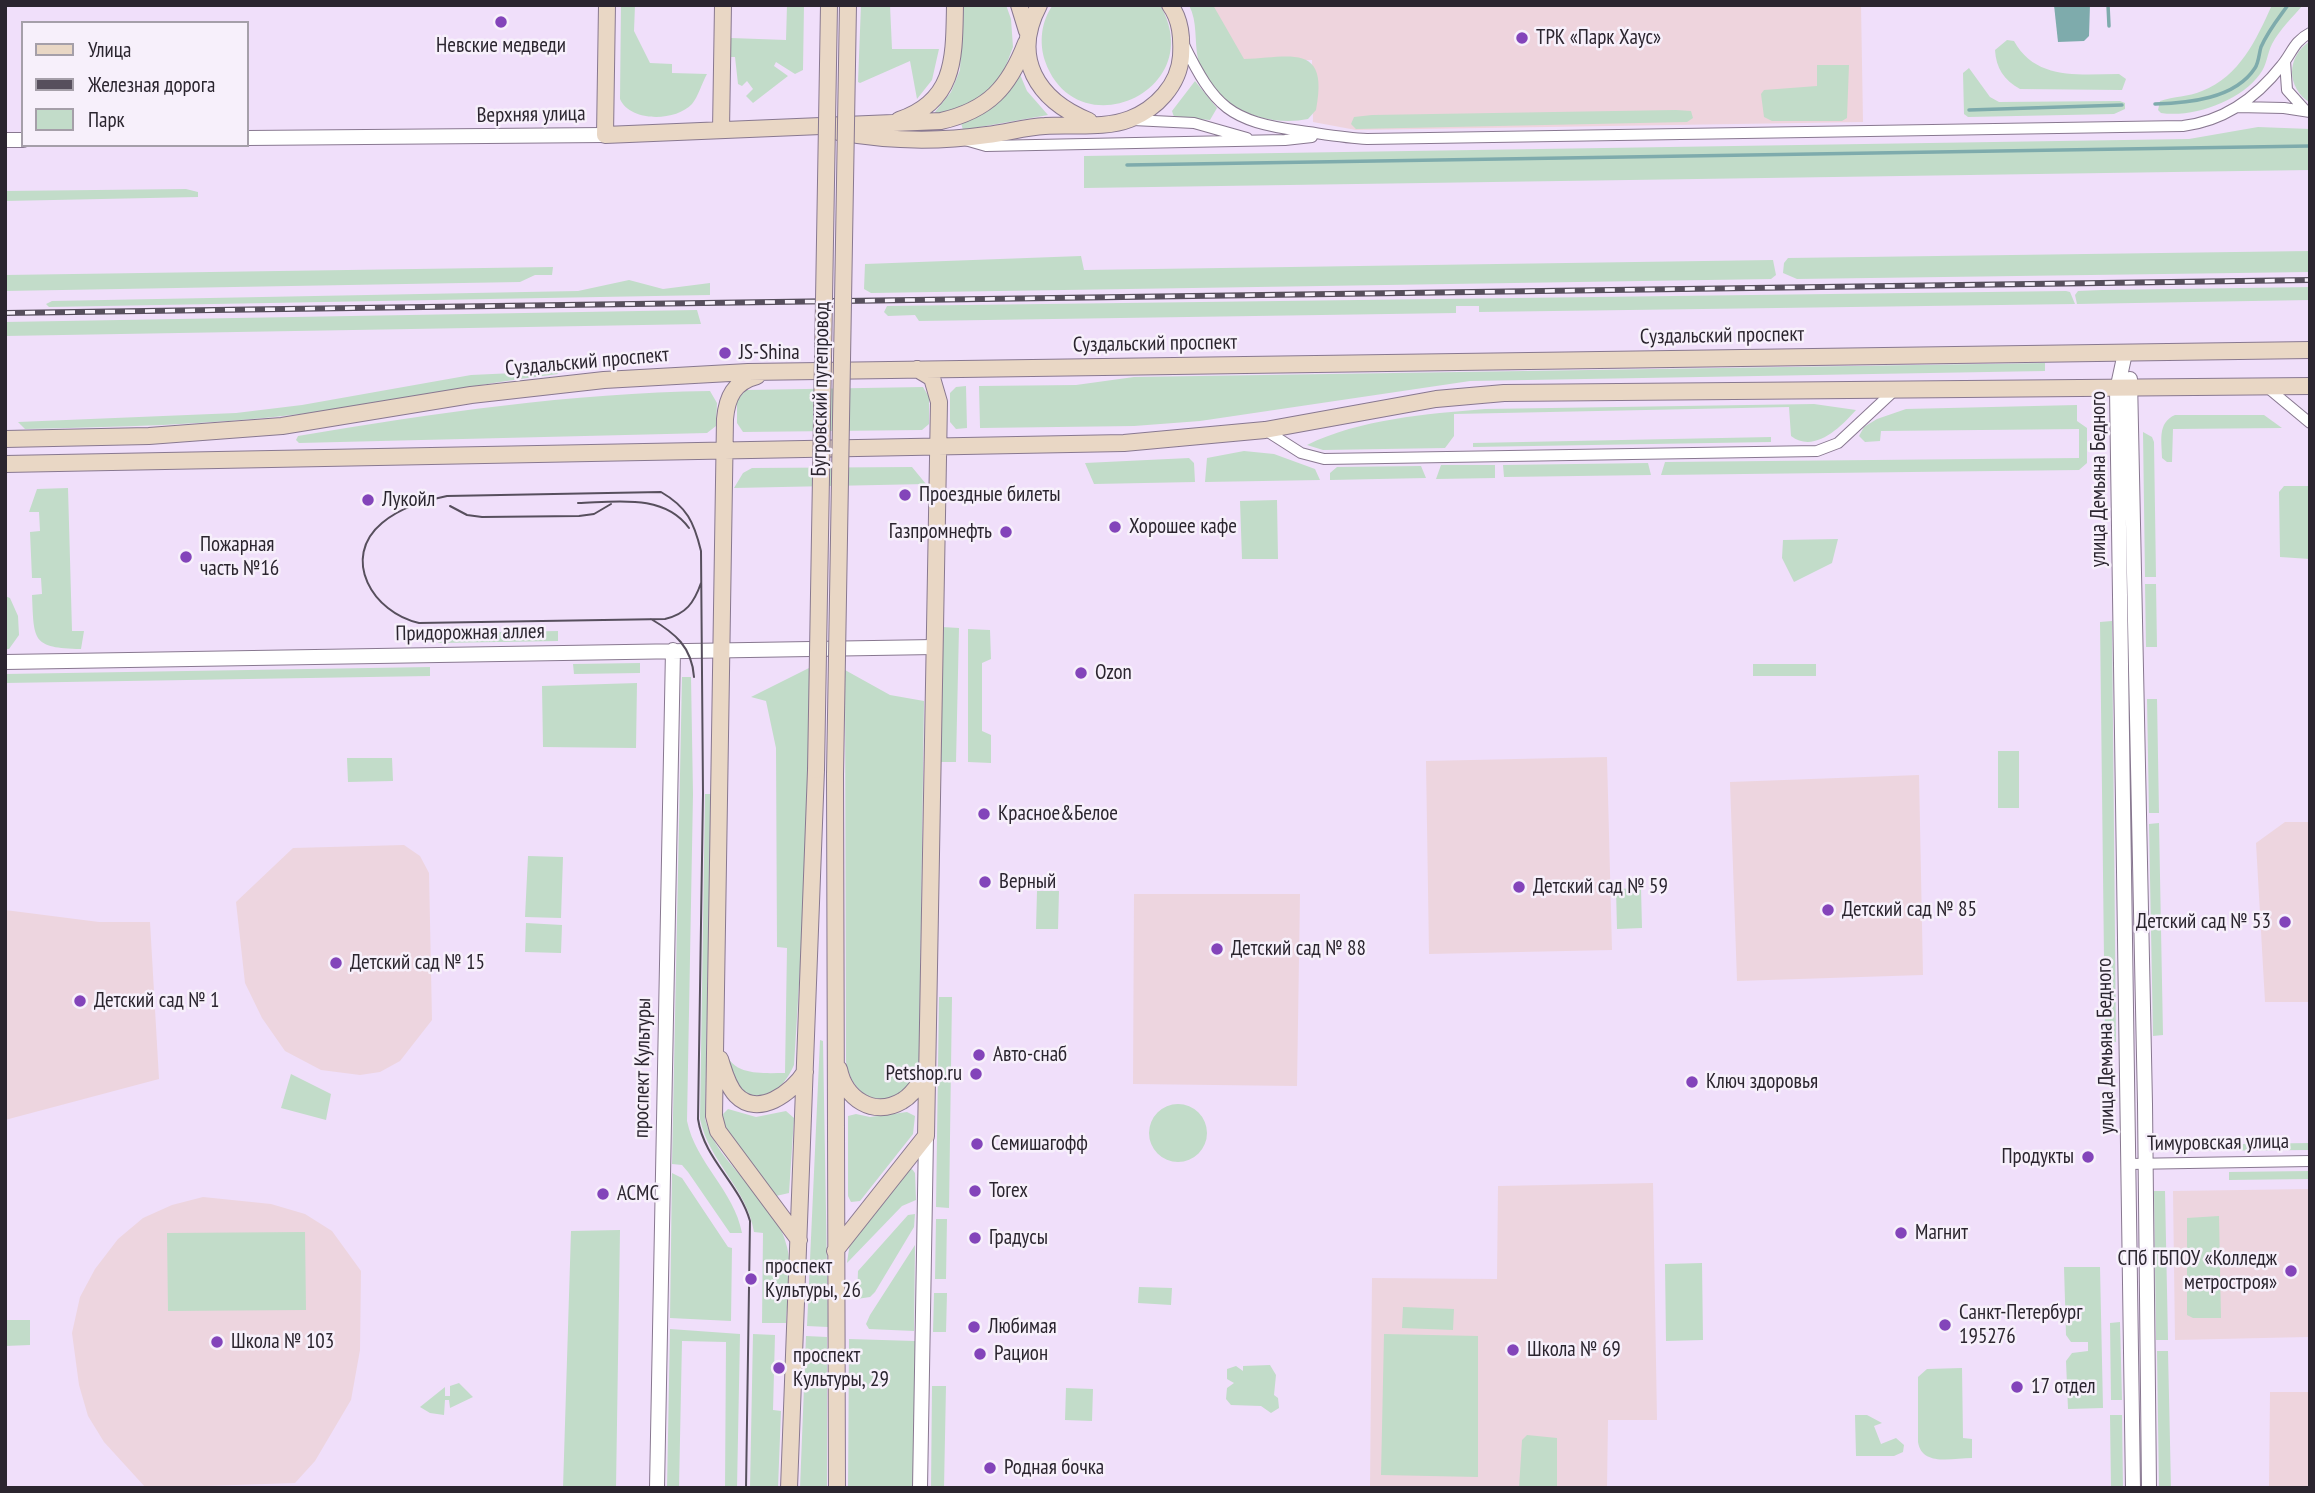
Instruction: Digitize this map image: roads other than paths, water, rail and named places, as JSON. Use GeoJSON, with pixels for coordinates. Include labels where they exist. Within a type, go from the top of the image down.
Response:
{"type":"FeatureCollection","features":[{"type":"Feature","properties":{"kind":"main road"},"geometry":{"type":"LineString","coordinates":[[605,135],[607,5]]}},
{"type":"Feature","properties":{"kind":"main road"},"geometry":{"type":"LineString","coordinates":[[721,130],[723,5]]}},
{"type":"Feature","properties":{"kind":"main road","name":"Бугровский путепровод"},"geometry":{"type":"LineString","coordinates":[[805,1072],[816,769],[829,5]]}},
{"type":"Feature","properties":{"kind":"main road","name":"Бугровский путепровод"},"geometry":{"type":"LineString","coordinates":[[836,1048],[835,774],[848,5]]}},
{"type":"Feature","properties":{"kind":"main road"},"geometry":{"type":"LineString","coordinates":[[893,121],[928,107],[942,89],[954,51],[955,5]]}},
{"type":"Feature","properties":{"kind":"main road"},"geometry":{"type":"LineString","coordinates":[[1018,5],[1027,37],[1030,64],[1054,102],[1094,123]]}},
{"type":"Feature","properties":{"kind":"main road","name":"Верхняя улица"},"geometry":{"type":"LineString","coordinates":[[605,135],[815,129],[893,121],[942,121],[981,108],[1008,80],[1039,5]]}},
{"type":"Feature","properties":{"kind":"main road"},"geometry":{"type":"LineString","coordinates":[[1128,120],[1147,111],[1168,89],[1180,61],[1182,41],[1171,7]]}},
{"type":"Feature","properties":{"kind":"main road","name":"Верхняя улица"},"geometry":{"type":"LineString","coordinates":[[815,129],[875,139],[958,139],[1036,127],[1128,120]]}},
{"type":"Feature","properties":{"kind":"main road","name":"Суздальский проспект"},"geometry":{"type":"LineString","coordinates":[[5,439],[149,436],[282,426],[471,395],[566,384],[777,372],[2310,351]]}},
{"type":"Feature","properties":{"kind":"main road"},"geometry":{"type":"LineString","coordinates":[[835,1251],[926,1136],[939,445],[935,384],[932,377],[917,369]]}},
{"type":"Feature","properties":{"kind":"main road"},"geometry":{"type":"LineString","coordinates":[[777,372],[748,379],[733,391],[726,407],[714,1116],[718,1131],[799,1240]]}},
{"type":"Feature","properties":{"kind":"main road"},"geometry":{"type":"LineString","coordinates":[[5,464],[1124,443],[1265,430],[1436,399],[1504,393],[1897,388],[2124,390],[2310,386]]}},
{"type":"Feature","properties":{"kind":"main road"},"geometry":{"type":"LineString","coordinates":[[715,1039],[730,1087],[743,1101],[766,1103],[794,1086],[805,1072]]}},
{"type":"Feature","properties":{"kind":"main road"},"geometry":{"type":"LineString","coordinates":[[836,1048],[843,1083],[849,1093],[867,1106],[900,1103],[928,1072]]}},
{"type":"Feature","properties":{"kind":"main road"},"geometry":{"type":"LineString","coordinates":[[836,1048],[837,1488]]}},
{"type":"Feature","properties":{"kind":"main road"},"geometry":{"type":"LineString","coordinates":[[789,1488],[805,1072]]}},
{"type":"Feature","properties":{"kind":"street"},"geometry":{"type":"LineString","coordinates":[[1182,41],[1209,91],[1241,119],[1263,126],[1367,139],[2183,126],[2210,120],[2237,107],[2255,94],[2286,61],[2292,47],[2310,33]]}},
{"type":"Feature","properties":{"kind":"street"},"geometry":{"type":"LineString","coordinates":[[2286,61],[2287,90],[2309,112]]}},
{"type":"Feature","properties":{"kind":"street"},"geometry":{"type":"LineString","coordinates":[[2237,107],[2309,112]]}},
{"type":"Feature","properties":{"kind":"street"},"geometry":{"type":"LineString","coordinates":[[1128,120],[1205,125],[1253,141]]}},
{"type":"Feature","properties":{"kind":"street","name":"Верхняя улица"},"geometry":{"type":"LineString","coordinates":[[248,138],[605,135]]}},
{"type":"Feature","properties":{"kind":"street"},"geometry":{"type":"LineString","coordinates":[[958,139],[986,146],[1253,141],[1329,135]]}},
{"type":"Feature","properties":{"kind":"street","name":"улица Демьяна Бедного"},"geometry":{"type":"LineString","coordinates":[[2124,353],[2128,1164],[2133,1488]]}},
{"type":"Feature","properties":{"kind":"street"},"geometry":{"type":"LineString","coordinates":[[1265,430],[1301,453],[1324,459],[1817,451],[1838,443],[1897,388]]}},
{"type":"Feature","properties":{"kind":"street"},"geometry":{"type":"LineString","coordinates":[[2268,388],[2310,423]]}},
{"type":"Feature","properties":{"kind":"street","name":"улица Демьяна Бедного"},"geometry":{"type":"LineString","coordinates":[[2124,390],[2145,1164],[2149,1488]]}},
{"type":"Feature","properties":{"kind":"street","name":"Придорожная аллея"},"geometry":{"type":"LineString","coordinates":[[5,662],[935,647]]}},
{"type":"Feature","properties":{"kind":"street","name":"проспект Культуры"},"geometry":{"type":"LineString","coordinates":[[657,1488],[673,650]]}},
{"type":"Feature","properties":{"kind":"street"},"geometry":{"type":"LineString","coordinates":[[920,1488],[926,1136]]}},
{"type":"Feature","properties":{"kind":"street","name":"Тимуровская улица"},"geometry":{"type":"LineString","coordinates":[[2128,1164],[2310,1161]]}},
{"type":"Feature","properties":{"kind":"waterway"},"geometry":{"type":"LineString","coordinates":[[2108,5],[2109,26]]}},
{"type":"Feature","properties":{"kind":"waterway"},"geometry":{"type":"LineString","coordinates":[[2155,104],[2196,100],[2236,87],[2255,68],[2264,41],[2288,5]]}},
{"type":"Feature","properties":{"kind":"waterway"},"geometry":{"type":"LineString","coordinates":[[1969,110],[2122,105]]}},
{"type":"Feature","properties":{"kind":"waterway"},"geometry":{"type":"LineString","coordinates":[[1127,165],[2310,146]]}},
{"type":"Feature","properties":{"kind":"tram line"},"geometry":{"type":"LineString","coordinates":[[701,583],[688,607],[665,619],[419,623],[402,617],[376,596],[363,567],[364,552],[370,537],[389,517],[413,505],[447,496],[661,492],[683,510],[695,532],[701,551],[703,794],[698,1119],[707,1146],[745,1207],[750,1221],[746,1488]]}},
{"type":"Feature","properties":{"kind":"tram line"},"geometry":{"type":"LineString","coordinates":[[578,503],[623,501],[653,504],[679,517],[689,528]]}},
{"type":"Feature","properties":{"kind":"tram line"},"geometry":{"type":"LineString","coordinates":[[450,506],[467,515],[482,517],[579,516],[594,514],[611,504]]}},
{"type":"Feature","properties":{"kind":"tram line"},"geometry":{"type":"LineString","coordinates":[[651,619],[681,642],[690,657],[694,677]]}},
{"type":"Feature","properties":{"kind":"railway"},"geometry":{"type":"LineString","coordinates":[[5,313],[2310,280]]}},
{"type":"Feature","properties":{"kind":"place","name":"Невские медведи"},"geometry":{"type":"Point","coordinates":[501,22]}},
{"type":"Feature","properties":{"kind":"place","name":"ТРК «Парк Хаус»"},"geometry":{"type":"Point","coordinates":[1522,38]}},
{"type":"Feature","properties":{"kind":"place","name":"JS-Shina"},"geometry":{"type":"Point","coordinates":[725,353]}},
{"type":"Feature","properties":{"kind":"place","name":"Проездные билеты"},"geometry":{"type":"Point","coordinates":[905,495]}},
{"type":"Feature","properties":{"kind":"place","name":"Лукойл"},"geometry":{"type":"Point","coordinates":[368,500]}},
{"type":"Feature","properties":{"kind":"place","name":"Хорошее кафе"},"geometry":{"type":"Point","coordinates":[1115,527]}},
{"type":"Feature","properties":{"kind":"place","name":"Газпромнефть"},"geometry":{"type":"Point","coordinates":[1006,532]}},
{"type":"Feature","properties":{"kind":"place","name":"Пожарная часть №16"},"geometry":{"type":"Point","coordinates":[186,557]}},
{"type":"Feature","properties":{"kind":"place","name":"Ozon"},"geometry":{"type":"Point","coordinates":[1081,673]}},
{"type":"Feature","properties":{"kind":"place","name":"Красное&Белое"},"geometry":{"type":"Point","coordinates":[984,814]}},
{"type":"Feature","properties":{"kind":"place","name":"Верный"},"geometry":{"type":"Point","coordinates":[985,882]}},
{"type":"Feature","properties":{"kind":"place","name":"Детский сад № 59"},"geometry":{"type":"Point","coordinates":[1519,887]}},
{"type":"Feature","properties":{"kind":"place","name":"Детский сад № 85"},"geometry":{"type":"Point","coordinates":[1828,910]}},
{"type":"Feature","properties":{"kind":"place","name":"Детский сад № 53"},"geometry":{"type":"Point","coordinates":[2285,922]}},
{"type":"Feature","properties":{"kind":"place","name":"Детский сад № 88"},"geometry":{"type":"Point","coordinates":[1217,949]}},
{"type":"Feature","properties":{"kind":"place","name":"Детский сад № 15"},"geometry":{"type":"Point","coordinates":[336,963]}},
{"type":"Feature","properties":{"kind":"place","name":"Детский сад № 1"},"geometry":{"type":"Point","coordinates":[80,1001]}},
{"type":"Feature","properties":{"kind":"place","name":"Авто-снаб"},"geometry":{"type":"Point","coordinates":[979,1055]}},
{"type":"Feature","properties":{"kind":"place","name":"Petshop.ru"},"geometry":{"type":"Point","coordinates":[976,1074]}},
{"type":"Feature","properties":{"kind":"place","name":"Ключ здоровья"},"geometry":{"type":"Point","coordinates":[1692,1082]}},
{"type":"Feature","properties":{"kind":"place","name":"Семишагофф"},"geometry":{"type":"Point","coordinates":[977,1144]}},
{"type":"Feature","properties":{"kind":"place","name":"Продукты"},"geometry":{"type":"Point","coordinates":[2088,1157]}},
{"type":"Feature","properties":{"kind":"place","name":"Torex"},"geometry":{"type":"Point","coordinates":[975,1191]}},
{"type":"Feature","properties":{"kind":"place","name":"АСМС"},"geometry":{"type":"Point","coordinates":[603,1194]}},
{"type":"Feature","properties":{"kind":"place","name":"Магнит"},"geometry":{"type":"Point","coordinates":[1901,1233]}},
{"type":"Feature","properties":{"kind":"place","name":"Градусы"},"geometry":{"type":"Point","coordinates":[975,1238]}},
{"type":"Feature","properties":{"kind":"place","name":"СПб ГБПОУ «Колледж метростроя»"},"geometry":{"type":"Point","coordinates":[2291,1271]}},
{"type":"Feature","properties":{"kind":"place","name":"проспект Культуры, 26"},"geometry":{"type":"Point","coordinates":[751,1279]}},
{"type":"Feature","properties":{"kind":"place","name":"Санкт-Петербург 195276"},"geometry":{"type":"Point","coordinates":[1945,1325]}},
{"type":"Feature","properties":{"kind":"place","name":"Любимая"},"geometry":{"type":"Point","coordinates":[974,1327]}},
{"type":"Feature","properties":{"kind":"place","name":"Школа № 103"},"geometry":{"type":"Point","coordinates":[217,1342]}},
{"type":"Feature","properties":{"kind":"place","name":"Школа № 69"},"geometry":{"type":"Point","coordinates":[1513,1350]}},
{"type":"Feature","properties":{"kind":"place","name":"Рацион"},"geometry":{"type":"Point","coordinates":[980,1354]}},
{"type":"Feature","properties":{"kind":"place","name":"проспект Культуры, 29"},"geometry":{"type":"Point","coordinates":[779,1368]}},
{"type":"Feature","properties":{"kind":"place","name":"17 отдел"},"geometry":{"type":"Point","coordinates":[2017,1387]}},
{"type":"Feature","properties":{"kind":"place","name":"Родная бочка"},"geometry":{"type":"Point","coordinates":[990,1468]}}]}
